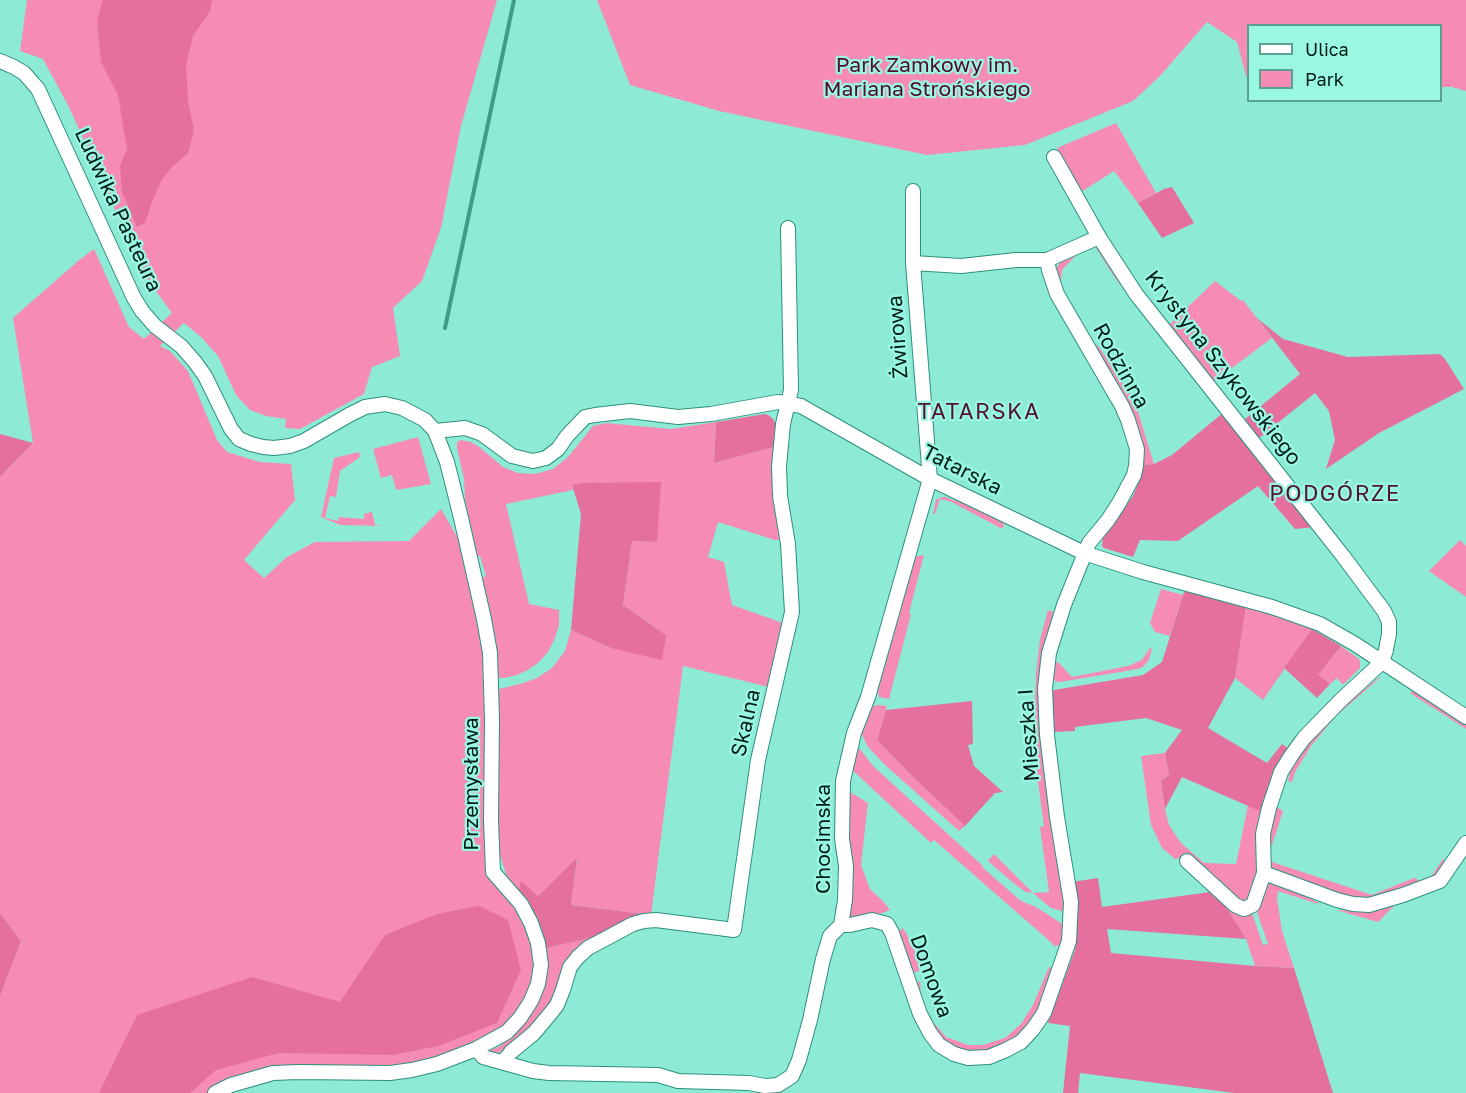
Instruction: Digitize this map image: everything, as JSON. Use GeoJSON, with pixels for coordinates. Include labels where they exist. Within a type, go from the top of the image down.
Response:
{"type":"FeatureCollection","features":[{"type":"Feature","properties":{"kind":"street","name":"Ludwika Pasteura"},"geometry":{"type":"LineString","coordinates":[[0,61],[24,73],[38,89],[134,298],[155,326],[182,346],[195,362],[205,376],[231,429],[239,439],[263,447],[290,446],[304,441],[365,407],[385,404],[402,408],[425,420],[435,430]]}},
{"type":"Feature","properties":{"kind":"street","name":"Krystyna Szykowskiego"},"geometry":{"type":"LineString","coordinates":[[1054,157],[1099,237],[1137,294],[1384,611],[1389,628],[1382,662]]}},
{"type":"Feature","properties":{"kind":"street","name":"Żwirowa"},"geometry":{"type":"LineString","coordinates":[[913,191],[913,263],[930,479]]}},
{"type":"Feature","properties":{"kind":"street","name":"Skalna"},"geometry":{"type":"LineString","coordinates":[[503,1062],[511,1052],[534,1033],[550,1014],[563,990],[570,967],[588,948],[633,924],[644,921],[665,921],[734,930],[758,760],[792,612],[788,544],[780,496],[779,466],[783,424],[791,390],[788,228]]}},
{"type":"Feature","properties":{"kind":"street"},"geometry":{"type":"LineString","coordinates":[[913,263],[961,267],[1016,260],[1047,260],[1099,237]]}},
{"type":"Feature","properties":{"kind":"street","name":"Rodzinna"},"geometry":{"type":"LineString","coordinates":[[1047,260],[1057,294],[1122,406],[1137,448],[1134,475],[1119,503],[1084,553]]}},
{"type":"Feature","properties":{"kind":"street","name":"Tatarska"},"geometry":{"type":"LineString","coordinates":[[435,430],[465,428],[482,434],[512,456],[533,460],[546,458],[558,449],[585,417],[630,411],[678,417],[711,414],[778,402],[801,406],[930,479],[1084,553],[1311,620],[1355,644],[1466,717]]}},
{"type":"Feature","properties":{"kind":"street","name":"Przemysława"},"geometry":{"type":"LineString","coordinates":[[215,1093],[231,1085],[273,1073],[390,1073],[437,1064],[476,1049],[507,1032],[531,1001],[538,984],[541,965],[538,943],[531,922],[521,904],[493,872],[490,820],[492,720],[489,653],[484,618],[461,518],[447,462],[435,430]]}},
{"type":"Feature","properties":{"kind":"street","name":"Chocimska"},"geometry":{"type":"LineString","coordinates":[[781,1089],[792,1076],[799,1060],[823,958],[830,936],[841,925],[845,900],[846,866],[842,839],[843,780],[854,733],[867,697],[930,479]]}},
{"type":"Feature","properties":{"kind":"street","name":"Mieszka I"},"geometry":{"type":"LineString","coordinates":[[1070,920],[1071,902],[1051,774],[1045,688],[1049,653],[1084,553]]}},
{"type":"Feature","properties":{"kind":"street"},"geometry":{"type":"LineString","coordinates":[[1187,861],[1235,905],[1244,909],[1253,905],[1264,873],[1263,834],[1281,772],[1316,725],[1382,662]]}},
{"type":"Feature","properties":{"kind":"street"},"geometry":{"type":"LineString","coordinates":[[1264,873],[1336,900],[1369,906],[1440,881],[1466,843]]}},
{"type":"Feature","properties":{"kind":"street","name":"Domowa"},"geometry":{"type":"LineString","coordinates":[[841,925],[872,920],[887,924],[920,1014],[930,1033],[939,1045],[968,1058],[989,1057],[1006,1050],[1021,1042],[1033,1029],[1044,1013],[1062,962],[1069,940],[1070,920]]}},
{"type":"Feature","properties":{"kind":"street"},"geometry":{"type":"LineString","coordinates":[[476,1049],[483,1057],[533,1071],[658,1075],[680,1087],[749,1083],[781,1089]]}},
{"type":"Feature","properties":{"kind":"green space"},"geometry":{"type":"Polygon","coordinates":[[[27,0],[497,0],[461,126],[441,228],[422,281],[393,308],[400,356],[372,367],[364,394],[300,429],[285,428],[286,419],[266,416],[250,410],[236,395],[218,356],[184,323],[160,346],[170,351],[188,371],[217,440],[227,452],[260,462],[291,464],[295,500],[244,560],[264,578],[287,557],[315,542],[409,541],[441,509],[471,561],[484,618],[493,872],[521,904],[541,965],[520,1018],[437,1064],[298,1072],[215,1093],[0,1093],[0,996],[21,941],[0,913],[0,477],[33,443],[13,318],[94,249],[129,327],[144,339],[172,313],[144,275],[69,107],[43,59],[20,51],[27,0]]]}},
{"type":"Feature","properties":{"kind":"green space","name":"Park Zamkowy im. Mariana Strońskiego"},"geometry":{"type":"Polygon","coordinates":[[[597,0],[1466,0],[1466,91],[1442,87],[1442,24],[1247,24],[1247,78],[1237,42],[1207,22],[1160,76],[1133,101],[1025,145],[927,155],[719,111],[630,85],[597,0]]]}},
{"type":"Feature","properties":{"kind":"green space"},"geometry":{"type":"Polygon","coordinates":[[[1116,123],[1156,193],[1138,203],[1114,171],[1081,192],[1057,148],[1116,123]]]}},
{"type":"Feature","properties":{"kind":"green space"},"geometry":{"type":"Polygon","coordinates":[[[1095,243],[1154,324],[1153,328],[1115,278],[1094,245],[1086,248],[1095,243]]]}},
{"type":"Feature","properties":{"kind":"green space"},"geometry":{"type":"Polygon","coordinates":[[[1081,250],[1062,270],[1060,287],[1057,280],[1057,267],[1062,260],[1081,250]]]}},
{"type":"Feature","properties":{"kind":"green space"},"geometry":{"type":"Polygon","coordinates":[[[1215,281],[1241,301],[1243,300],[1272,338],[1213,382],[1169,325],[1215,281]]]}},
{"type":"Feature","properties":{"kind":"green space"},"geometry":{"type":"Polygon","coordinates":[[[1097,344],[1134,399],[1154,464],[1142,465],[1130,407],[1097,348],[1097,344]]]}},
{"type":"Feature","properties":{"kind":"green space"},"geometry":{"type":"Polygon","coordinates":[[[716,422],[714,463],[774,447],[773,500],[781,540],[718,522],[708,557],[724,562],[732,605],[783,623],[769,687],[683,666],[651,915],[571,905],[577,859],[538,896],[521,882],[518,892],[506,874],[500,855],[497,832],[499,689],[537,678],[552,668],[565,651],[571,630],[611,648],[666,635],[623,605],[632,541],[657,542],[572,485],[573,490],[506,504],[529,604],[559,610],[559,625],[548,652],[539,662],[517,675],[498,678],[495,637],[482,578],[486,576],[480,556],[476,556],[457,442],[461,440],[471,442],[503,467],[518,473],[535,474],[553,469],[568,457],[593,426],[606,423],[671,429],[716,422]]]}},
{"type":"Feature","properties":{"kind":"green space"},"geometry":{"type":"Polygon","coordinates":[[[418,437],[431,484],[396,490],[392,475],[381,478],[373,449],[418,437]]]}},
{"type":"Feature","properties":{"kind":"green space"},"geometry":{"type":"Polygon","coordinates":[[[359,452],[360,457],[340,471],[336,497],[330,496],[325,518],[338,521],[339,517],[364,519],[364,514],[372,512],[375,525],[383,526],[340,525],[321,517],[334,458],[359,452]]]}},
{"type":"Feature","properties":{"kind":"green space"},"geometry":{"type":"Polygon","coordinates":[[[942,497],[955,501],[956,499],[1003,522],[1004,526],[1002,529],[952,502],[940,499],[935,514],[933,514],[936,500],[942,497]]]}},
{"type":"Feature","properties":{"kind":"green space"},"geometry":{"type":"Polygon","coordinates":[[[1460,540],[1466,546],[1466,597],[1429,571],[1460,540]]]}},
{"type":"Feature","properties":{"kind":"green space"},"geometry":{"type":"Polygon","coordinates":[[[924,555],[889,699],[879,697],[878,692],[913,557],[924,555]]]}},
{"type":"Feature","properties":{"kind":"green space"},"geometry":{"type":"Polygon","coordinates":[[[1161,589],[1183,595],[1170,636],[1155,632],[1150,623],[1161,589]]]}},
{"type":"Feature","properties":{"kind":"green space"},"geometry":{"type":"Polygon","coordinates":[[[1246,606],[1300,622],[1312,629],[1263,700],[1235,678],[1246,606]]]}},
{"type":"Feature","properties":{"kind":"green space"},"geometry":{"type":"Polygon","coordinates":[[[1048,610],[1053,612],[1045,643],[1039,692],[1068,903],[1062,911],[1051,908],[1033,893],[1049,892],[1040,827],[1044,826],[1033,745],[1036,673],[1040,640],[1048,610]]]}},
{"type":"Feature","properties":{"kind":"green space"},"geometry":{"type":"Polygon","coordinates":[[[1066,616],[1055,662],[1059,663],[1072,677],[1128,666],[1142,660],[1150,648],[1152,649],[1149,660],[1138,669],[1056,682],[1052,677],[1055,655],[1066,616]]]}},
{"type":"Feature","properties":{"kind":"green space"},"geometry":{"type":"Polygon","coordinates":[[[1341,646],[1359,659],[1360,668],[1343,685],[1337,678],[1330,684],[1317,676],[1341,646]]]}},
{"type":"Feature","properties":{"kind":"green space"},"geometry":{"type":"Polygon","coordinates":[[[1381,677],[1336,716],[1311,746],[1295,772],[1292,782],[1288,781],[1291,768],[1313,737],[1341,709],[1381,677]]]}},
{"type":"Feature","properties":{"kind":"green space"},"geometry":{"type":"Polygon","coordinates":[[[1413,691],[1466,725],[1466,729],[1410,693],[1413,691]]]}},
{"type":"Feature","properties":{"kind":"green space"},"geometry":{"type":"Polygon","coordinates":[[[878,705],[887,706],[877,740],[965,826],[959,831],[868,747],[861,733],[867,710],[878,705]]]}},
{"type":"Feature","properties":{"kind":"green space"},"geometry":{"type":"Polygon","coordinates":[[[855,749],[860,749],[873,766],[1021,901],[1036,907],[1061,923],[1064,929],[1064,945],[1053,946],[934,840],[931,843],[850,768],[855,749]]]}},
{"type":"Feature","properties":{"kind":"green space"},"geometry":{"type":"Polygon","coordinates":[[[1165,753],[1169,775],[1161,781],[1169,825],[1181,843],[1204,863],[1236,864],[1248,805],[1264,813],[1258,877],[1251,901],[1243,906],[1187,856],[1175,859],[1162,848],[1151,825],[1141,756],[1165,753]]]}},
{"type":"Feature","properties":{"kind":"green space"},"geometry":{"type":"Polygon","coordinates":[[[850,792],[868,803],[861,865],[870,889],[890,910],[872,917],[851,919],[848,917],[847,793],[850,792]]]}},
{"type":"Feature","properties":{"kind":"green space"},"geometry":{"type":"Polygon","coordinates":[[[1275,806],[1283,811],[1271,848],[1270,861],[1372,895],[1414,878],[1426,884],[1367,901],[1283,877],[1271,871],[1266,858],[1266,850],[1275,806]]]}},
{"type":"Feature","properties":{"kind":"green space"},"geometry":{"type":"Polygon","coordinates":[[[994,854],[1033,893],[1026,892],[1017,886],[988,861],[994,854]]]}},
{"type":"Feature","properties":{"kind":"green space"},"geometry":{"type":"Polygon","coordinates":[[[1443,859],[1446,862],[1443,870],[1434,880],[1426,884],[1443,859]]]}},
{"type":"Feature","properties":{"kind":"green space"},"geometry":{"type":"Polygon","coordinates":[[[1271,881],[1298,890],[1321,905],[1278,891],[1282,931],[1294,968],[1255,966],[1246,939],[1227,908],[1210,892],[1214,890],[1251,910],[1263,945],[1268,944],[1257,912],[1258,902],[1265,883],[1271,881]]]}},
{"type":"Feature","properties":{"kind":"green space"},"geometry":{"type":"Polygon","coordinates":[[[1398,902],[1378,922],[1336,910],[1369,911],[1398,902]]]}},
{"type":"Feature","properties":{"kind":"green space"},"geometry":{"type":"Polygon","coordinates":[[[903,928],[913,945],[919,965],[919,971],[911,974],[896,933],[903,928]]]}},
{"type":"Feature","properties":{"kind":"green space"},"geometry":{"type":"Polygon","coordinates":[[[604,935],[582,947],[542,1018],[508,1049],[492,1055],[489,1051],[500,1046],[514,1034],[528,1017],[547,966],[546,948],[604,935]]]}},
{"type":"Feature","properties":{"kind":"green space"},"geometry":{"type":"Polygon","coordinates":[[[1049,967],[1056,969],[1046,996],[1031,1023],[1015,1042],[1003,1049],[973,1054],[952,1047],[932,1031],[915,984],[920,981],[921,994],[928,1016],[946,1037],[968,1045],[983,1045],[1005,1038],[1021,1024],[1033,1005],[1049,967]]]}},
{"type":"Feature","properties":{"kind":"shaded area"},"geometry":{"type":"Polygon","coordinates":[[[103,0],[212,0],[210,11],[193,36],[186,65],[188,101],[194,131],[188,153],[171,168],[161,181],[145,223],[137,227],[122,192],[120,166],[127,149],[118,95],[101,62],[97,20],[103,0]]]}},
{"type":"Feature","properties":{"kind":"shaded area"},"geometry":{"type":"Polygon","coordinates":[[[1172,187],[1194,223],[1162,238],[1138,203],[1172,187]]]}},
{"type":"Feature","properties":{"kind":"shaded area"},"geometry":{"type":"Polygon","coordinates":[[[1257,318],[1283,339],[1348,357],[1440,354],[1464,389],[1379,433],[1326,469],[1335,440],[1329,411],[1315,393],[1259,438],[1245,419],[1300,374],[1257,318]]]}},
{"type":"Feature","properties":{"kind":"shaded area"},"geometry":{"type":"Polygon","coordinates":[[[1224,412],[1315,527],[1295,529],[1258,486],[1178,541],[1140,540],[1133,557],[1104,548],[1103,538],[1133,496],[1140,479],[1142,465],[1154,464],[1172,455],[1224,412]]]}},
{"type":"Feature","properties":{"kind":"shaded area"},"geometry":{"type":"Polygon","coordinates":[[[765,414],[773,419],[776,425],[774,447],[714,463],[716,422],[765,414]]]}},
{"type":"Feature","properties":{"kind":"shaded area"},"geometry":{"type":"Polygon","coordinates":[[[0,434],[33,443],[0,477],[0,434]]]}},
{"type":"Feature","properties":{"kind":"shaded area"},"geometry":{"type":"Polygon","coordinates":[[[661,482],[657,542],[632,541],[623,605],[666,635],[662,660],[611,648],[571,630],[581,514],[572,485],[661,482]]]}},
{"type":"Feature","properties":{"kind":"shaded area"},"geometry":{"type":"Polygon","coordinates":[[[1185,589],[1246,606],[1235,678],[1208,728],[1267,763],[1282,744],[1289,749],[1264,813],[1182,777],[1165,809],[1161,781],[1169,775],[1165,753],[1182,730],[1146,718],[1075,727],[1075,731],[1053,732],[1052,692],[1054,690],[1143,675],[1162,662],[1185,589]]]}},
{"type":"Feature","properties":{"kind":"shaded area"},"geometry":{"type":"Polygon","coordinates":[[[1312,629],[1341,646],[1318,675],[1330,684],[1317,698],[1284,668],[1312,629]]]}},
{"type":"Feature","properties":{"kind":"shaded area"},"geometry":{"type":"Polygon","coordinates":[[[972,701],[973,744],[968,745],[974,766],[1003,792],[995,793],[965,826],[877,740],[886,710],[972,701]]]}},
{"type":"Feature","properties":{"kind":"shaded area"},"geometry":{"type":"Polygon","coordinates":[[[577,858],[571,905],[651,915],[604,935],[546,948],[537,917],[518,892],[521,881],[538,896],[577,858]]]}},
{"type":"Feature","properties":{"kind":"shaded area"},"geometry":{"type":"Polygon","coordinates":[[[1098,878],[1102,907],[1210,892],[1227,908],[1246,939],[1107,929],[1111,953],[1294,968],[1333,1093],[1234,1093],[1080,1073],[1078,1093],[1063,1093],[1070,1026],[1048,1023],[1075,950],[1076,916],[1072,882],[1098,878]]]}},
{"type":"Feature","properties":{"kind":"shaded area"},"geometry":{"type":"Polygon","coordinates":[[[479,906],[508,920],[521,970],[497,1023],[438,1046],[393,1055],[279,1053],[216,1070],[190,1093],[99,1093],[137,1015],[252,977],[340,1002],[385,935],[437,914],[479,906]]]}},
{"type":"Feature","properties":{"kind":"shaded area"},"geometry":{"type":"Polygon","coordinates":[[[0,913],[21,941],[0,996],[0,913]]]}},
{"type":"Feature","properties":{"kind":"waterway"},"geometry":{"type":"LineString","coordinates":[[445,328],[514,0]]}},
{"type":"Feature","properties":{"kind":"district","name":"TATARSKA"},"geometry":{"type":"Point","coordinates":[979,412]}},
{"type":"Feature","properties":{"kind":"district","name":"PODGÓRZE"},"geometry":{"type":"Point","coordinates":[1335,494]}}]}
